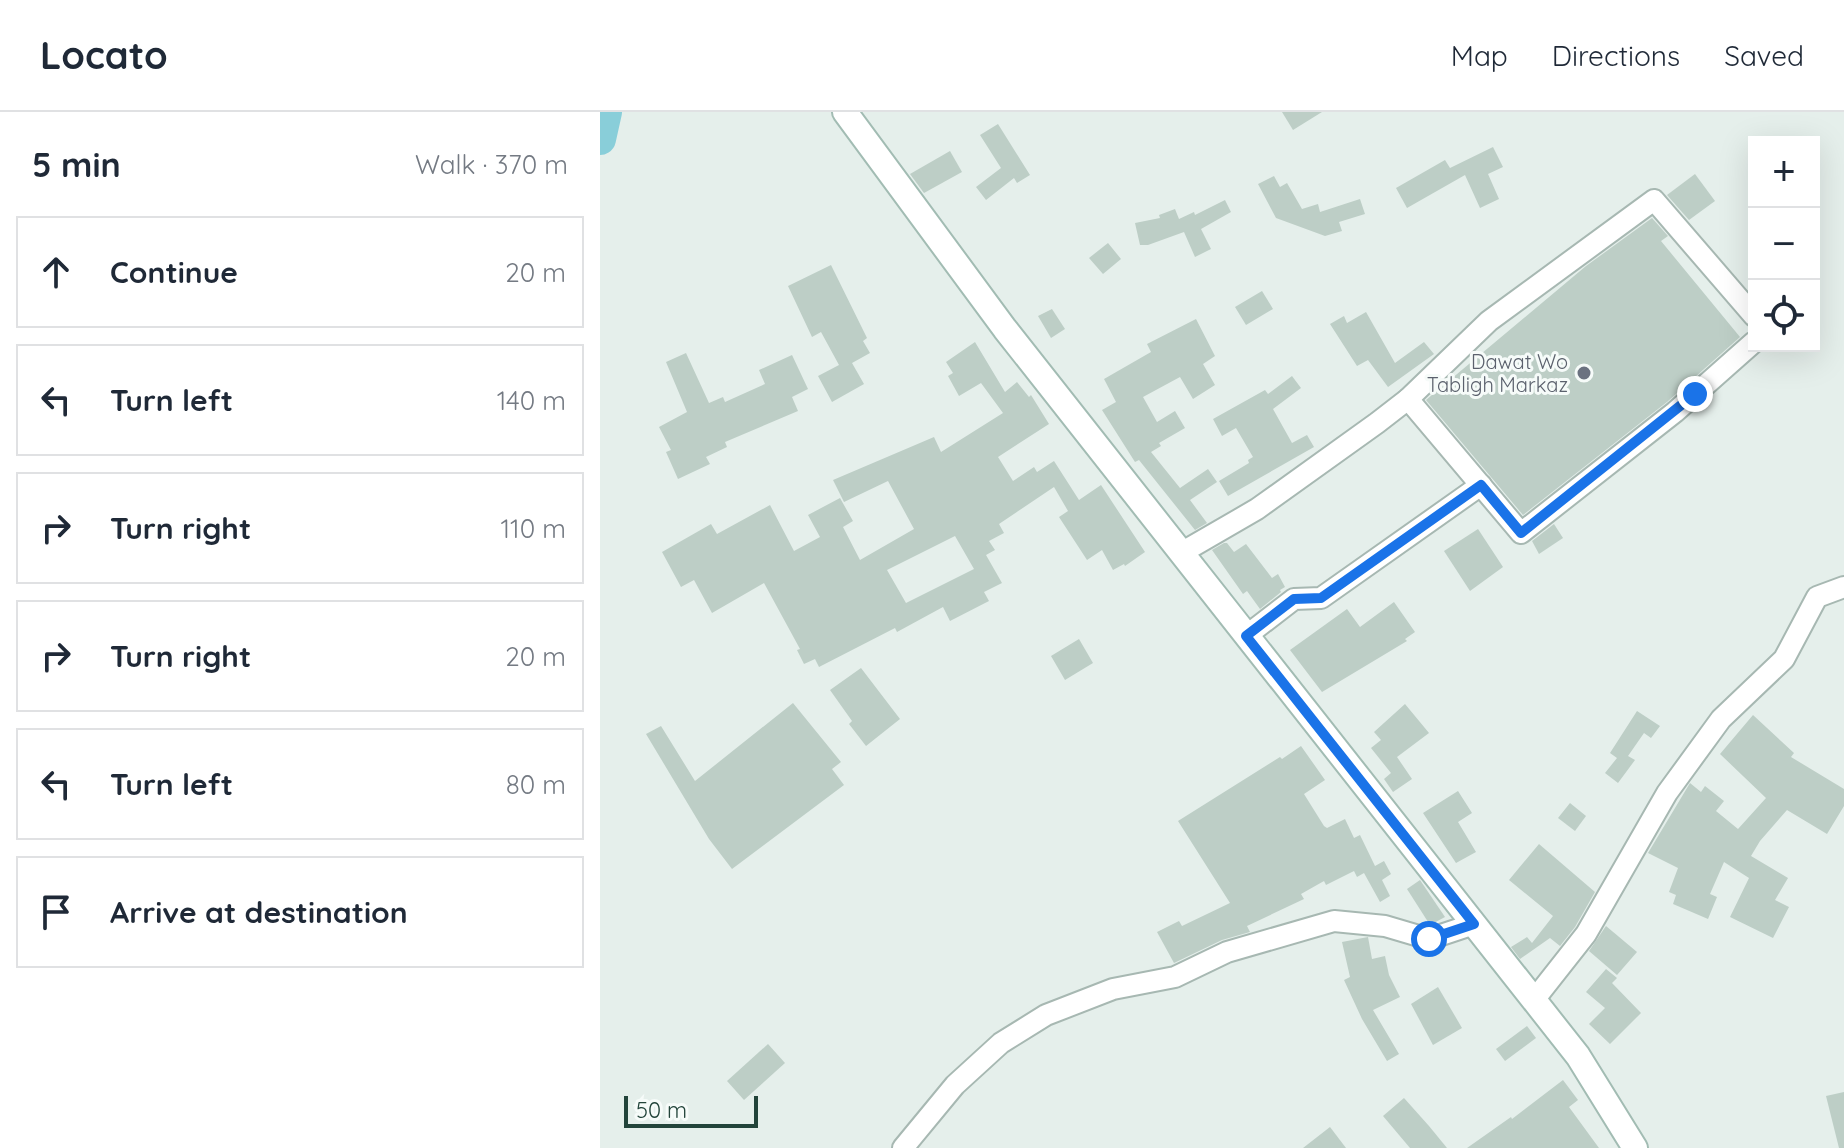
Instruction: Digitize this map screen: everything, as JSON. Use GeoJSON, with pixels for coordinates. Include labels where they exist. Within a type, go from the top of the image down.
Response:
{"type":"FeatureCollection","features":[{"type":"Feature","properties":{"kind":"main road"},"geometry":{"type":"LineString","coordinates":[[845,112],[1005,329],[1578,1056],[1635,1148]]}},
{"type":"Feature","properties":{"kind":"street"},"geometry":{"type":"LineString","coordinates":[[1181,553],[1257,509],[1408,399],[1489,321],[1654,200],[1748,309]]}},
{"type":"Feature","properties":{"kind":"street"},"geometry":{"type":"LineString","coordinates":[[1408,399],[1521,533],[1675,412],[1748,347]]}},
{"type":"Feature","properties":{"kind":"street"},"geometry":{"type":"LineString","coordinates":[[1246,636],[1294,599],[1321,598],[1481,485]]}},
{"type":"Feature","properties":{"kind":"street"},"geometry":{"type":"LineString","coordinates":[[1534,1000],[1586,934],[1667,793],[1721,719],[1784,659],[1817,597],[1844,587]]}},
{"type":"Feature","properties":{"kind":"street"},"geometry":{"type":"LineString","coordinates":[[903,1148],[955,1085],[1001,1043],[1046,1015],[1113,989],[1175,977],[1227,952],[1334,921],[1385,926],[1429,939],[1474,924]]}},
{"type":"Feature","properties":{"kind":"building"},"geometry":{"type":"Polygon","coordinates":[[[1282,112],[1322,112],[1293,130],[1282,112]]]}},
{"type":"Feature","properties":{"kind":"building"},"geometry":{"type":"Polygon","coordinates":[[[998,124],[1030,175],[1017,183],[1014,178],[986,200],[976,187],[1001,168],[980,135],[998,124]]]}},
{"type":"Feature","properties":{"kind":"building"},"geometry":{"type":"Polygon","coordinates":[[[1493,147],[1503,167],[1488,174],[1499,199],[1480,208],[1465,175],[1407,208],[1396,188],[1445,160],[1450,168],[1493,147]]]}},
{"type":"Feature","properties":{"kind":"building"},"geometry":{"type":"Polygon","coordinates":[[[950,151],[962,172],[924,193],[910,174],[950,151]]]}},
{"type":"Feature","properties":{"kind":"building"},"geometry":{"type":"Polygon","coordinates":[[[1695,174],[1715,201],[1689,220],[1667,195],[1695,174]]]}},
{"type":"Feature","properties":{"kind":"building"},"geometry":{"type":"Polygon","coordinates":[[[1274,176],[1280,187],[1287,183],[1302,209],[1318,204],[1320,212],[1360,199],[1365,214],[1339,222],[1342,231],[1325,236],[1276,218],[1258,184],[1274,176]]]}},
{"type":"Feature","properties":{"kind":"building"},"geometry":{"type":"Polygon","coordinates":[[[1225,200],[1231,212],[1201,229],[1211,249],[1195,257],[1184,232],[1140,245],[1135,223],[1160,218],[1159,215],[1175,209],[1179,219],[1194,212],[1195,215],[1225,200]]]}},
{"type":"Feature","properties":{"kind":"building","name":"Dawat Wo Tabligh Markaz"},"geometry":{"type":"Polygon","coordinates":[[[1652,218],[1668,236],[1661,241],[1740,337],[1667,402],[1523,515],[1426,400],[1586,266],[1652,218]]]}},
{"type":"Feature","properties":{"kind":"building"},"geometry":{"type":"Polygon","coordinates":[[[1108,243],[1121,259],[1103,274],[1089,258],[1108,243]]]}},
{"type":"Feature","properties":{"kind":"building"},"geometry":{"type":"Polygon","coordinates":[[[831,265],[867,338],[863,341],[870,353],[852,363],[864,384],[832,402],[818,376],[839,365],[821,332],[812,337],[788,286],[831,265]]]}},
{"type":"Feature","properties":{"kind":"building"},"geometry":{"type":"Polygon","coordinates":[[[1262,291],[1273,309],[1246,325],[1235,307],[1262,291]]]}},
{"type":"Feature","properties":{"kind":"building"},"geometry":{"type":"Polygon","coordinates":[[[1052,309],[1065,329],[1051,338],[1038,316],[1052,309]]]}},
{"type":"Feature","properties":{"kind":"building"},"geometry":{"type":"Polygon","coordinates":[[[1366,312],[1395,363],[1424,342],[1434,354],[1388,387],[1368,360],[1357,366],[1330,324],[1344,316],[1347,323],[1366,312]]]}},
{"type":"Feature","properties":{"kind":"building"},"geometry":{"type":"Polygon","coordinates":[[[1196,319],[1215,356],[1203,364],[1215,385],[1193,399],[1180,377],[1143,397],[1157,422],[1175,411],[1185,428],[1159,443],[1161,446],[1151,452],[1180,488],[1208,469],[1217,482],[1190,500],[1207,523],[1195,530],[1139,460],[1135,462],[1102,410],[1116,402],[1104,379],[1151,352],[1147,344],[1196,319]]]}},
{"type":"Feature","properties":{"kind":"building"},"geometry":{"type":"Polygon","coordinates":[[[975,342],[1005,392],[1017,382],[1029,397],[1031,395],[1049,424],[998,457],[1013,481],[1034,467],[1037,472],[1054,461],[1079,500],[1101,485],[1145,552],[1113,570],[1102,550],[1087,560],[1059,517],[1068,511],[1054,487],[999,524],[1004,533],[989,541],[995,550],[986,555],[1002,583],[984,592],[989,601],[950,621],[943,607],[897,632],[895,628],[819,667],[815,659],[804,664],[797,650],[800,649],[764,583],[712,613],[694,580],[681,587],[662,552],[711,524],[717,534],[770,505],[794,551],[820,537],[808,515],[840,498],[853,521],[843,527],[860,560],[914,529],[888,481],[844,502],[833,480],[934,437],[941,452],[1003,413],[981,383],[959,396],[948,376],[953,373],[946,362],[975,342]],[[955,536],[887,570],[906,603],[974,569],[955,536]]]}},
{"type":"Feature","properties":{"kind":"building"},"geometry":{"type":"Polygon","coordinates":[[[686,353],[709,403],[723,397],[725,402],[765,384],[759,370],[792,355],[808,389],[792,397],[798,411],[725,442],[727,447],[706,457],[710,464],[678,479],[666,452],[671,450],[659,427],[687,412],[666,362],[686,353]]]}},
{"type":"Feature","properties":{"kind":"building"},"geometry":{"type":"Polygon","coordinates":[[[1292,376],[1301,388],[1273,409],[1292,443],[1307,435],[1314,447],[1228,496],[1219,481],[1249,463],[1248,460],[1253,457],[1236,428],[1222,436],[1213,419],[1265,390],[1268,394],[1292,376]]]}},
{"type":"Feature","properties":{"kind":"building"},"geometry":{"type":"Polygon","coordinates":[[[1554,524],[1563,538],[1539,554],[1532,541],[1554,524]]]}},
{"type":"Feature","properties":{"kind":"building"},"geometry":{"type":"Polygon","coordinates":[[[1478,529],[1503,567],[1470,591],[1444,551],[1478,529]]]}},
{"type":"Feature","properties":{"kind":"building"},"geometry":{"type":"Polygon","coordinates":[[[1224,543],[1234,552],[1246,544],[1272,578],[1278,574],[1285,587],[1260,609],[1247,591],[1243,594],[1212,550],[1224,543]]]}},
{"type":"Feature","properties":{"kind":"building"},"geometry":{"type":"Polygon","coordinates":[[[1394,602],[1415,632],[1405,639],[1407,641],[1322,692],[1290,650],[1347,609],[1360,627],[1394,602]]]}},
{"type":"Feature","properties":{"kind":"building"},"geometry":{"type":"Polygon","coordinates":[[[1079,639],[1093,663],[1065,680],[1051,656],[1079,639]]]}},
{"type":"Feature","properties":{"kind":"building"},"geometry":{"type":"Polygon","coordinates":[[[861,668],[900,719],[866,746],[849,724],[852,721],[830,690],[861,668]]]}},
{"type":"Feature","properties":{"kind":"building"},"geometry":{"type":"Polygon","coordinates":[[[793,703],[841,762],[832,769],[844,785],[732,869],[709,839],[646,734],[661,726],[695,781],[793,703]]]}},
{"type":"Feature","properties":{"kind":"building"},"geometry":{"type":"Polygon","coordinates":[[[1405,704],[1429,733],[1397,757],[1412,779],[1393,792],[1384,779],[1391,773],[1371,748],[1381,740],[1374,732],[1405,704]]]}},
{"type":"Feature","properties":{"kind":"building"},"geometry":{"type":"Polygon","coordinates":[[[1637,711],[1660,726],[1651,738],[1644,733],[1628,756],[1635,760],[1618,783],[1605,773],[1617,758],[1610,753],[1637,711]]]}},
{"type":"Feature","properties":{"kind":"building"},"geometry":{"type":"Polygon","coordinates":[[[1753,715],[1794,753],[1791,757],[1844,789],[1844,806],[1827,834],[1787,810],[1751,856],[1788,878],[1775,900],[1789,907],[1773,938],[1730,917],[1749,878],[1724,862],[1710,894],[1717,897],[1708,919],[1673,904],[1676,895],[1669,892],[1678,868],[1648,853],[1690,783],[1701,792],[1705,786],[1724,801],[1716,811],[1738,829],[1766,798],[1720,754],[1753,715]]]}},
{"type":"Feature","properties":{"kind":"building"},"geometry":{"type":"Polygon","coordinates":[[[1301,746],[1325,780],[1304,794],[1324,826],[1327,828],[1345,819],[1354,838],[1360,835],[1375,866],[1384,861],[1391,874],[1382,880],[1390,896],[1380,902],[1364,873],[1357,877],[1354,871],[1326,885],[1324,881],[1301,894],[1304,899],[1247,926],[1250,932],[1222,940],[1174,963],[1157,932],[1179,921],[1182,926],[1230,903],[1178,821],[1301,746]]]}},
{"type":"Feature","properties":{"kind":"building"},"geometry":{"type":"Polygon","coordinates":[[[1458,791],[1472,813],[1458,822],[1476,852],[1456,863],[1423,813],[1458,791]]]}},
{"type":"Feature","properties":{"kind":"building"},"geometry":{"type":"Polygon","coordinates":[[[1570,803],[1586,816],[1575,831],[1558,818],[1570,803]]]}},
{"type":"Feature","properties":{"kind":"building"},"geometry":{"type":"Polygon","coordinates":[[[1539,844],[1595,892],[1560,946],[1550,938],[1520,959],[1511,947],[1527,937],[1532,943],[1553,916],[1509,880],[1539,844]]]}},
{"type":"Feature","properties":{"kind":"building"},"geometry":{"type":"Polygon","coordinates":[[[1420,880],[1445,917],[1430,925],[1407,889],[1420,880]]]}},
{"type":"Feature","properties":{"kind":"building"},"geometry":{"type":"Polygon","coordinates":[[[1606,926],[1637,952],[1617,975],[1589,951],[1606,926]]]}},
{"type":"Feature","properties":{"kind":"building"},"geometry":{"type":"Polygon","coordinates":[[[1368,937],[1372,959],[1385,956],[1389,975],[1400,997],[1373,1010],[1399,1054],[1387,1061],[1344,980],[1350,977],[1342,942],[1368,937]]]}},
{"type":"Feature","properties":{"kind":"building"},"geometry":{"type":"Polygon","coordinates":[[[1606,969],[1617,978],[1612,983],[1641,1013],[1610,1044],[1589,1024],[1605,1008],[1586,992],[1606,969]]]}},
{"type":"Feature","properties":{"kind":"building"},"geometry":{"type":"Polygon","coordinates":[[[1438,987],[1462,1028],[1433,1045],[1411,1004],[1438,987]]]}},
{"type":"Feature","properties":{"kind":"building"},"geometry":{"type":"Polygon","coordinates":[[[1527,1026],[1536,1038],[1505,1061],[1496,1049],[1527,1026]]]}},
{"type":"Feature","properties":{"kind":"building"},"geometry":{"type":"Polygon","coordinates":[[[768,1044],[785,1063],[744,1100],[727,1081],[768,1044]]]}},
{"type":"Feature","properties":{"kind":"building"},"geometry":{"type":"Polygon","coordinates":[[[1563,1080],[1578,1100],[1569,1107],[1599,1148],[1467,1148],[1512,1119],[1563,1080]]]}},
{"type":"Feature","properties":{"kind":"building"},"geometry":{"type":"Polygon","coordinates":[[[1844,1092],[1844,1148],[1839,1148],[1826,1096],[1844,1092]]]}},
{"type":"Feature","properties":{"kind":"building"},"geometry":{"type":"Polygon","coordinates":[[[1404,1098],[1447,1148],[1410,1148],[1383,1116],[1404,1098]]]}},
{"type":"Feature","properties":{"kind":"building"},"geometry":{"type":"Polygon","coordinates":[[[1330,1127],[1346,1148],[1303,1148],[1330,1127]]]}},
{"type":"Feature","properties":{"kind":"waterway"},"geometry":{"type":"LineString","coordinates":[[600,139],[606,112]]}},
{"type":"Feature","properties":{"kind":"place","name":"Dawat Wo Tabligh Markaz"},"geometry":{"type":"Point","coordinates":[1584,373]}},
{"type":"Feature","properties":{"kind":"route"},"geometry":{"type":"LineString","coordinates":[[1429,939],[1474,924],[1246,636],[1294,599],[1321,598],[1481,485],[1521,533],[1695,394]]}}]}
